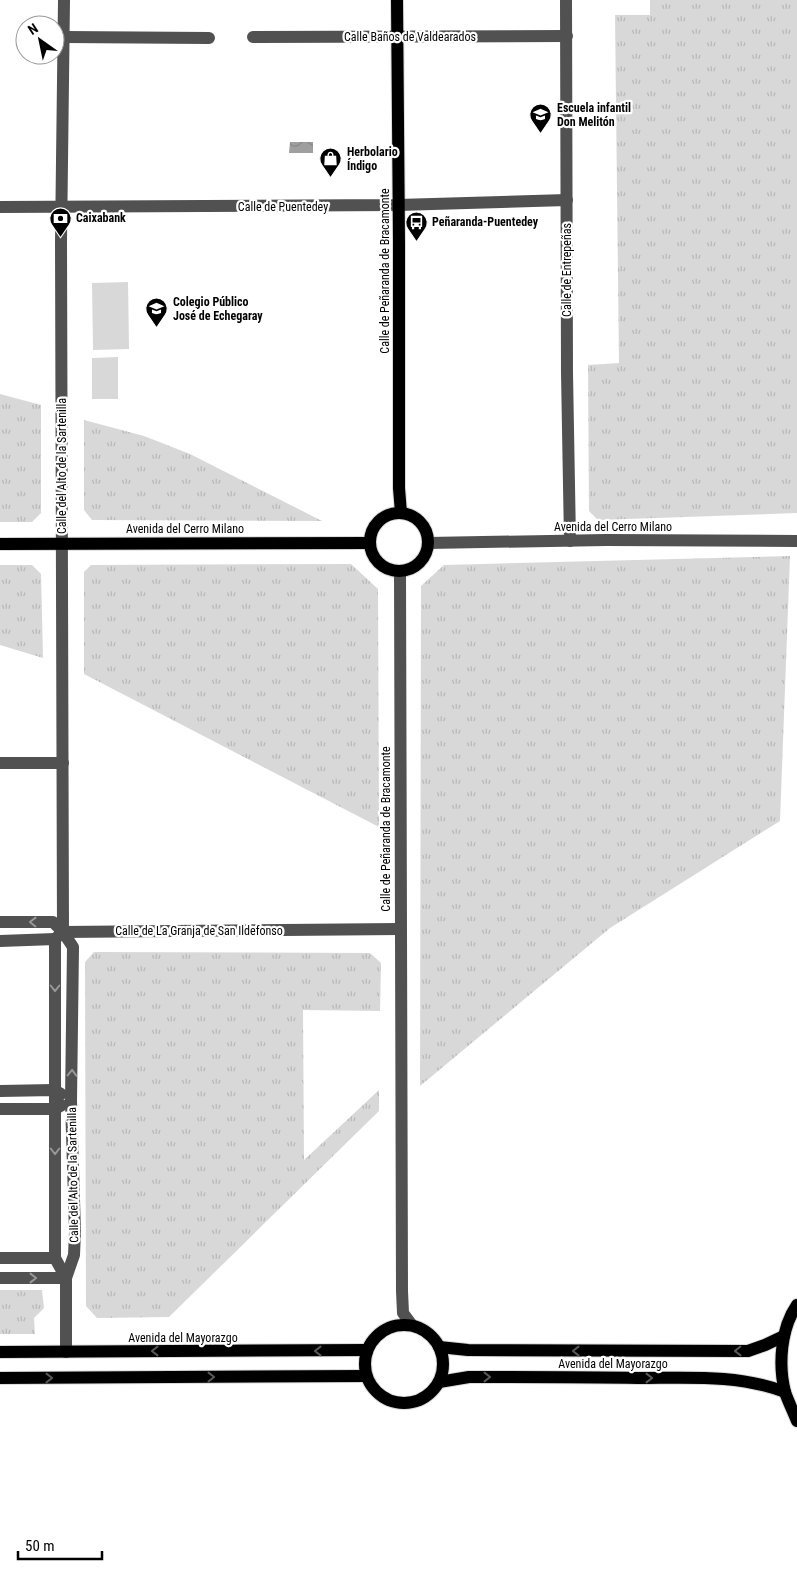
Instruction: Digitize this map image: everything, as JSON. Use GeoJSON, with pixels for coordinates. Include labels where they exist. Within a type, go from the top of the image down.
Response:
{"type":"FeatureCollection","features":[{"type":"Feature","properties":{"kind":"main road","name":"Calle de Peñaranda de Bracamonte"},"geometry":{"type":"LineString","coordinates":[[397,0],[399,488],[401,512]]}},
{"type":"Feature","properties":{"kind":"main road"},"geometry":{"type":"LineString","coordinates":[[401,512],[421,522],[428,535],[428,543],[423,561],[408,571],[400,572],[390,570],[382,565],[371,551],[370,543],[371,533],[375,525],[382,518],[401,512]]}},
{"type":"Feature","properties":{"kind":"main road","name":"Avenida del Cerro Milano"},"geometry":{"type":"LineString","coordinates":[[0,544],[370,543]]}},
{"type":"Feature","properties":{"kind":"main road"},"geometry":{"type":"LineString","coordinates":[[797,1304],[784,1336],[781,1364],[785,1392],[797,1420]]}},
{"type":"Feature","properties":{"kind":"main road"},"geometry":{"type":"LineString","coordinates":[[400,1324],[412,1325],[428,1332],[439,1347],[443,1364],[439,1382],[420,1400],[407,1403],[394,1402],[382,1397],[372,1388],[366,1376],[364,1363],[367,1350],[372,1340],[383,1330],[400,1324]]}},
{"type":"Feature","properties":{"kind":"main road","name":"Avenida del Mayorazgo"},"geometry":{"type":"LineString","coordinates":[[439,1347],[478,1350],[748,1350],[765,1345],[784,1336]]}},
{"type":"Feature","properties":{"kind":"main road","name":"Avenida del Mayorazgo"},"geometry":{"type":"LineString","coordinates":[[0,1352],[367,1350]]}},
{"type":"Feature","properties":{"kind":"main road"},"geometry":{"type":"LineString","coordinates":[[0,1378],[366,1376]]}},
{"type":"Feature","properties":{"kind":"main road","name":"Avenida del Mayorazgo"},"geometry":{"type":"LineString","coordinates":[[439,1382],[469,1377],[708,1378],[749,1381],[785,1392]]}},
{"type":"Feature","properties":{"kind":"street","name":"Calle del Alto de la Sartenilla"},"geometry":{"type":"LineString","coordinates":[[64,0],[64,15]]}},
{"type":"Feature","properties":{"kind":"street","name":"Calle de Entrepeñas"},"geometry":{"type":"LineString","coordinates":[[566,0],[570,541]]}},
{"type":"Feature","properties":{"kind":"street","name":"Calle Baños de Valdearados"},"geometry":{"type":"LineString","coordinates":[[253,37],[566,36]]}},
{"type":"Feature","properties":{"kind":"street"},"geometry":{"type":"LineString","coordinates":[[65,37],[209,38]]}},
{"type":"Feature","properties":{"kind":"street","name":"Calle del Alto de la Sartenilla"},"geometry":{"type":"LineString","coordinates":[[64,65],[62,544],[64,763],[54,1090],[55,1258],[66,1278]]}},
{"type":"Feature","properties":{"kind":"street","name":"Calle de Puentedey"},"geometry":{"type":"LineString","coordinates":[[0,206],[398,206],[567,200]]}},
{"type":"Feature","properties":{"kind":"street","name":"Avenida del Cerro Milano"},"geometry":{"type":"LineString","coordinates":[[428,543],[797,541]]}},
{"type":"Feature","properties":{"kind":"street","name":"Calle de Peñaranda de Bracamonte"},"geometry":{"type":"LineString","coordinates":[[400,572],[402,1292],[403,1313],[412,1325]]}},
{"type":"Feature","properties":{"kind":"street"},"geometry":{"type":"LineString","coordinates":[[0,762],[64,763]]}},
{"type":"Feature","properties":{"kind":"street","name":"Calle de La Granja de San Ildefonso"},"geometry":{"type":"LineString","coordinates":[[0,922],[53,922],[59,936]]}},
{"type":"Feature","properties":{"kind":"street","name":"Calle de La Granja de San Ildefonso"},"geometry":{"type":"LineString","coordinates":[[0,941],[59,936],[400,929]]}},
{"type":"Feature","properties":{"kind":"street","name":"Calle del Alto de la Sartenilla"},"geometry":{"type":"LineString","coordinates":[[59,936],[73,947],[71,1101],[74,1255],[66,1278],[66,1352]]}},
{"type":"Feature","properties":{"kind":"street","name":"Calle del Alto de la Sartenilla"},"geometry":{"type":"LineString","coordinates":[[54,1090],[71,1101]]}},
{"type":"Feature","properties":{"kind":"street"},"geometry":{"type":"LineString","coordinates":[[0,1091],[54,1090]]}},
{"type":"Feature","properties":{"kind":"street","name":"Calle del Alto de la Sartenilla"},"geometry":{"type":"LineString","coordinates":[[55,1109],[71,1101]]}},
{"type":"Feature","properties":{"kind":"street"},"geometry":{"type":"LineString","coordinates":[[0,1109],[55,1109]]}},
{"type":"Feature","properties":{"kind":"street"},"geometry":{"type":"LineString","coordinates":[[0,1258],[55,1258]]}},
{"type":"Feature","properties":{"kind":"street"},"geometry":{"type":"LineString","coordinates":[[0,1278],[66,1278]]}},
{"type":"Feature","properties":{"kind":"green space"},"geometry":{"type":"Polygon","coordinates":[[[650,0],[797,0],[797,513],[598,520],[589,511],[588,365],[619,363],[615,15],[650,15],[650,0]]]}},
{"type":"Feature","properties":{"kind":"green space"},"geometry":{"type":"Polygon","coordinates":[[[128,282],[129,349],[93,350],[92,283],[128,282]]]}},
{"type":"Feature","properties":{"kind":"green space"},"geometry":{"type":"Polygon","coordinates":[[[118,357],[118,399],[92,399],[92,358],[118,357]]]}},
{"type":"Feature","properties":{"kind":"green space"},"geometry":{"type":"Polygon","coordinates":[[[0,394],[41,405],[41,513],[32,522],[0,522],[0,394]]]}},
{"type":"Feature","properties":{"kind":"green space"},"geometry":{"type":"Polygon","coordinates":[[[84,420],[144,436],[190,454],[322,521],[92,520],[84,510],[84,420]]]}},
{"type":"Feature","properties":{"kind":"green space"},"geometry":{"type":"Polygon","coordinates":[[[790,556],[780,821],[610,928],[420,1086],[421,586],[444,565],[790,556]]]}},
{"type":"Feature","properties":{"kind":"green space"},"geometry":{"type":"Polygon","coordinates":[[[351,564],[378,589],[379,827],[84,674],[84,572],[91,565],[351,564]]]}},
{"type":"Feature","properties":{"kind":"green space"},"geometry":{"type":"Polygon","coordinates":[[[0,565],[32,565],[41,574],[43,658],[0,645],[0,565]]]}},
{"type":"Feature","properties":{"kind":"green space"},"geometry":{"type":"Polygon","coordinates":[[[94,952],[370,953],[381,963],[380,1011],[303,1010],[304,1160],[379,1090],[379,1111],[169,1317],[97,1318],[86,1306],[85,962],[94,952]]]}},
{"type":"Feature","properties":{"kind":"green space"},"geometry":{"type":"Polygon","coordinates":[[[0,1290],[42,1290],[44,1308],[34,1318],[35,1334],[0,1334],[0,1290]]]}},
{"type":"Feature","properties":{"kind":"water"},"geometry":{"type":"Polygon","coordinates":[[[290,142],[313,142],[313,153],[289,153],[290,142]]]}},
{"type":"Feature","properties":{"kind":"place","name":"Escuela infantil Don Melitón"},"geometry":{"type":"Point","coordinates":[541,134]}},
{"type":"Feature","properties":{"kind":"place","name":"Herbolario Índigo"},"geometry":{"type":"Point","coordinates":[331,178]}},
{"type":"Feature","properties":{"kind":"place","name":"Caixabank"},"geometry":{"type":"Point","coordinates":[60,237]}},
{"type":"Feature","properties":{"kind":"place","name":"Peñaranda-Puentedey"},"geometry":{"type":"Point","coordinates":[416,241]}},
{"type":"Feature","properties":{"kind":"place","name":"Colegio Público José de Echegaray"},"geometry":{"type":"Point","coordinates":[157,328]}}]}
